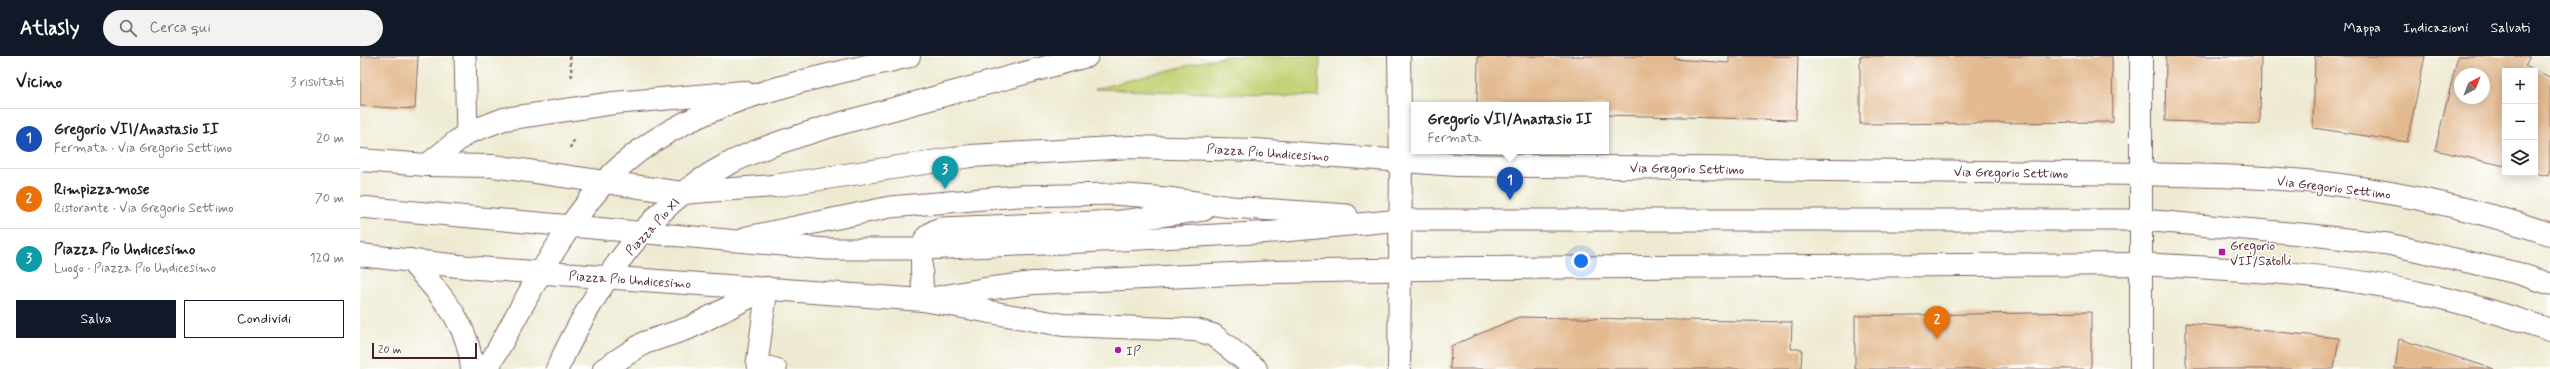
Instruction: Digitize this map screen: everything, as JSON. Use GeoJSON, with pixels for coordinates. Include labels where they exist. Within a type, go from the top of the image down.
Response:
{"type":"FeatureCollection","features":[{"type":"Feature","properties":{"kind":"main road"},"geometry":{"type":"LineString","coordinates":[[487,369],[542,272],[570,228],[603,184],[646,146],[665,134],[702,116],[767,91],[845,64],[909,56]]}},
{"type":"Feature","properties":{"kind":"main road"},"geometry":{"type":"LineString","coordinates":[[682,193],[725,166],[789,139],[1087,56]]}},
{"type":"Feature","properties":{"kind":"main road"},"geometry":{"type":"LineString","coordinates":[[1399,369],[1401,220],[1400,56]]}},
{"type":"Feature","properties":{"kind":"main road"},"geometry":{"type":"LineString","coordinates":[[2141,56],[2141,369]]}},
{"type":"Feature","properties":{"kind":"main road"},"geometry":{"type":"LineString","coordinates":[[360,160],[427,165],[467,133],[504,120],[575,108],[767,91]]}},
{"type":"Feature","properties":{"kind":"main road","name":"Piazza Pio Undicesimo"},"geometry":{"type":"LineString","coordinates":[[427,165],[493,166],[603,184],[682,193],[773,186],[971,156],[1084,148],[1176,147],[1249,149],[1466,165]]}},
{"type":"Feature","properties":{"kind":"main road","name":"Via Gregorio Settimo"},"geometry":{"type":"LineString","coordinates":[[1466,165],[2142,174],[2242,177],[2340,185],[2475,212],[2550,234]]}},
{"type":"Feature","properties":{"kind":"main road","name":"Piazza Pio XI"},"geometry":{"type":"LineString","coordinates":[[557,369],[575,330],[606,277],[641,234],[682,193]]}},
{"type":"Feature","properties":{"kind":"main road"},"geometry":{"type":"LineString","coordinates":[[360,255],[410,260],[445,300],[460,321],[468,342],[472,369]]}},
{"type":"Feature","properties":{"kind":"main road","name":"Piazza Pio Undicesimo"},"geometry":{"type":"LineString","coordinates":[[410,260],[606,277],[923,300],[1063,325],[1205,332],[1218,339],[1256,369]]}},
{"type":"Feature","properties":{"kind":"main road"},"geometry":{"type":"LineString","coordinates":[[2140,264],[2241,270],[2330,279],[2415,292],[2500,314],[2550,330]]}},
{"type":"Feature","properties":{"kind":"main road","name":"Piazza Pio Undicesimo"},"geometry":{"type":"LineString","coordinates":[[923,300],[985,289],[1033,284],[1268,272],[1400,268],[2140,264]]}},
{"type":"Feature","properties":{"kind":"main road"},"geometry":{"type":"LineString","coordinates":[[604,369],[644,343],[689,328],[767,288]]}},
{"type":"Feature","properties":{"kind":"lane"},"geometry":{"type":"LineString","coordinates":[[466,56],[467,133]]}},
{"type":"Feature","properties":{"kind":"lane"},"geometry":{"type":"LineString","coordinates":[[725,242],[844,215],[890,207],[956,200],[1113,194],[1167,198],[1231,207],[1401,220]]}},
{"type":"Feature","properties":{"kind":"lane"},"geometry":{"type":"LineString","coordinates":[[360,207],[570,228],[826,250],[922,249],[1274,232],[1401,220],[2142,220],[2312,235],[2388,244],[2494,268],[2550,284]]}},
{"type":"Feature","properties":{"kind":"lane"},"geometry":{"type":"LineString","coordinates":[[923,300],[922,249],[925,238],[931,231],[941,228],[1122,222],[1231,207]]}},
{"type":"Feature","properties":{"kind":"lane"},"geometry":{"type":"LineString","coordinates":[[767,288],[757,364],[776,369]]}},
{"type":"Feature","properties":{"kind":"path"},"geometry":{"type":"LineString","coordinates":[[570,56],[571,78]]}},
{"type":"Feature","properties":{"kind":"path"},"geometry":{"type":"LineString","coordinates":[[569,151],[577,132]]}},
{"type":"Feature","properties":{"kind":"green space"},"geometry":{"type":"Polygon","coordinates":[[[1225,56],[1320,56],[1319,97],[1095,89],[1225,56]]]}},
{"type":"Feature","properties":{"kind":"building"},"geometry":{"type":"Polygon","coordinates":[[[360,56],[418,56],[415,109],[360,106],[360,56]]]}},
{"type":"Feature","properties":{"kind":"building"},"geometry":{"type":"Polygon","coordinates":[[[1478,56],[1675,56],[1675,59],[1729,63],[1729,56],[1798,56],[1796,120],[1609,115],[1609,102],[1477,102],[1478,56]]]}},
{"type":"Feature","properties":{"kind":"building"},"geometry":{"type":"Polygon","coordinates":[[[1860,56],[2112,56],[2113,122],[1860,124],[1860,56]]]}},
{"type":"Feature","properties":{"kind":"building"},"geometry":{"type":"Polygon","coordinates":[[[2166,56],[2261,56],[2260,124],[2165,121],[2166,56]]]}},
{"type":"Feature","properties":{"kind":"building"},"geometry":{"type":"Polygon","coordinates":[[[2315,56],[2425,56],[2407,142],[2313,128],[2315,56]]]}},
{"type":"Feature","properties":{"kind":"building"},"geometry":{"type":"Polygon","coordinates":[[[2458,56],[2530,56],[2525,66],[2530,68],[2502,68],[2502,165],[2435,150],[2454,72],[2454,104],[2490,104],[2490,68],[2455,68],[2458,56]]]}},
{"type":"Feature","properties":{"kind":"building"},"geometry":{"type":"Polygon","coordinates":[[[2538,72],[2550,77],[2550,170],[2548,176],[2538,174],[2538,72]]]}},
{"type":"Feature","properties":{"kind":"building"},"geometry":{"type":"Polygon","coordinates":[[[2091,312],[2091,369],[1855,369],[1855,316],[2091,312]]]}},
{"type":"Feature","properties":{"kind":"building"},"geometry":{"type":"Polygon","coordinates":[[[1519,317],[1792,322],[1791,349],[1802,349],[1801,369],[1450,369],[1451,346],[1519,317]]]}},
{"type":"Feature","properties":{"kind":"building"},"geometry":{"type":"Polygon","coordinates":[[[2186,323],[2339,338],[2334,369],[2186,369],[2186,323]]]}},
{"type":"Feature","properties":{"kind":"building"},"geometry":{"type":"Polygon","coordinates":[[[2399,339],[2494,369],[2395,369],[2399,339]]]}},
{"type":"Feature","properties":{"kind":"place","name":"Piazza Pio Undicesimo"},"geometry":{"type":"Point","coordinates":[945,189]}},
{"type":"Feature","properties":{"kind":"place","name":"Gregorio VII/Anastasio II"},"geometry":{"type":"Point","coordinates":[1510,200]}},
{"type":"Feature","properties":{"kind":"place","name":"Gregorio VII/Satolli"},"geometry":{"type":"Point","coordinates":[2222,252]}},
{"type":"Feature","properties":{"kind":"place","name":"Rimpizzamose"},"geometry":{"type":"Point","coordinates":[1937,339]}},
{"type":"Feature","properties":{"kind":"place","name":"IP"},"geometry":{"type":"Point","coordinates":[1118,350]}}]}
